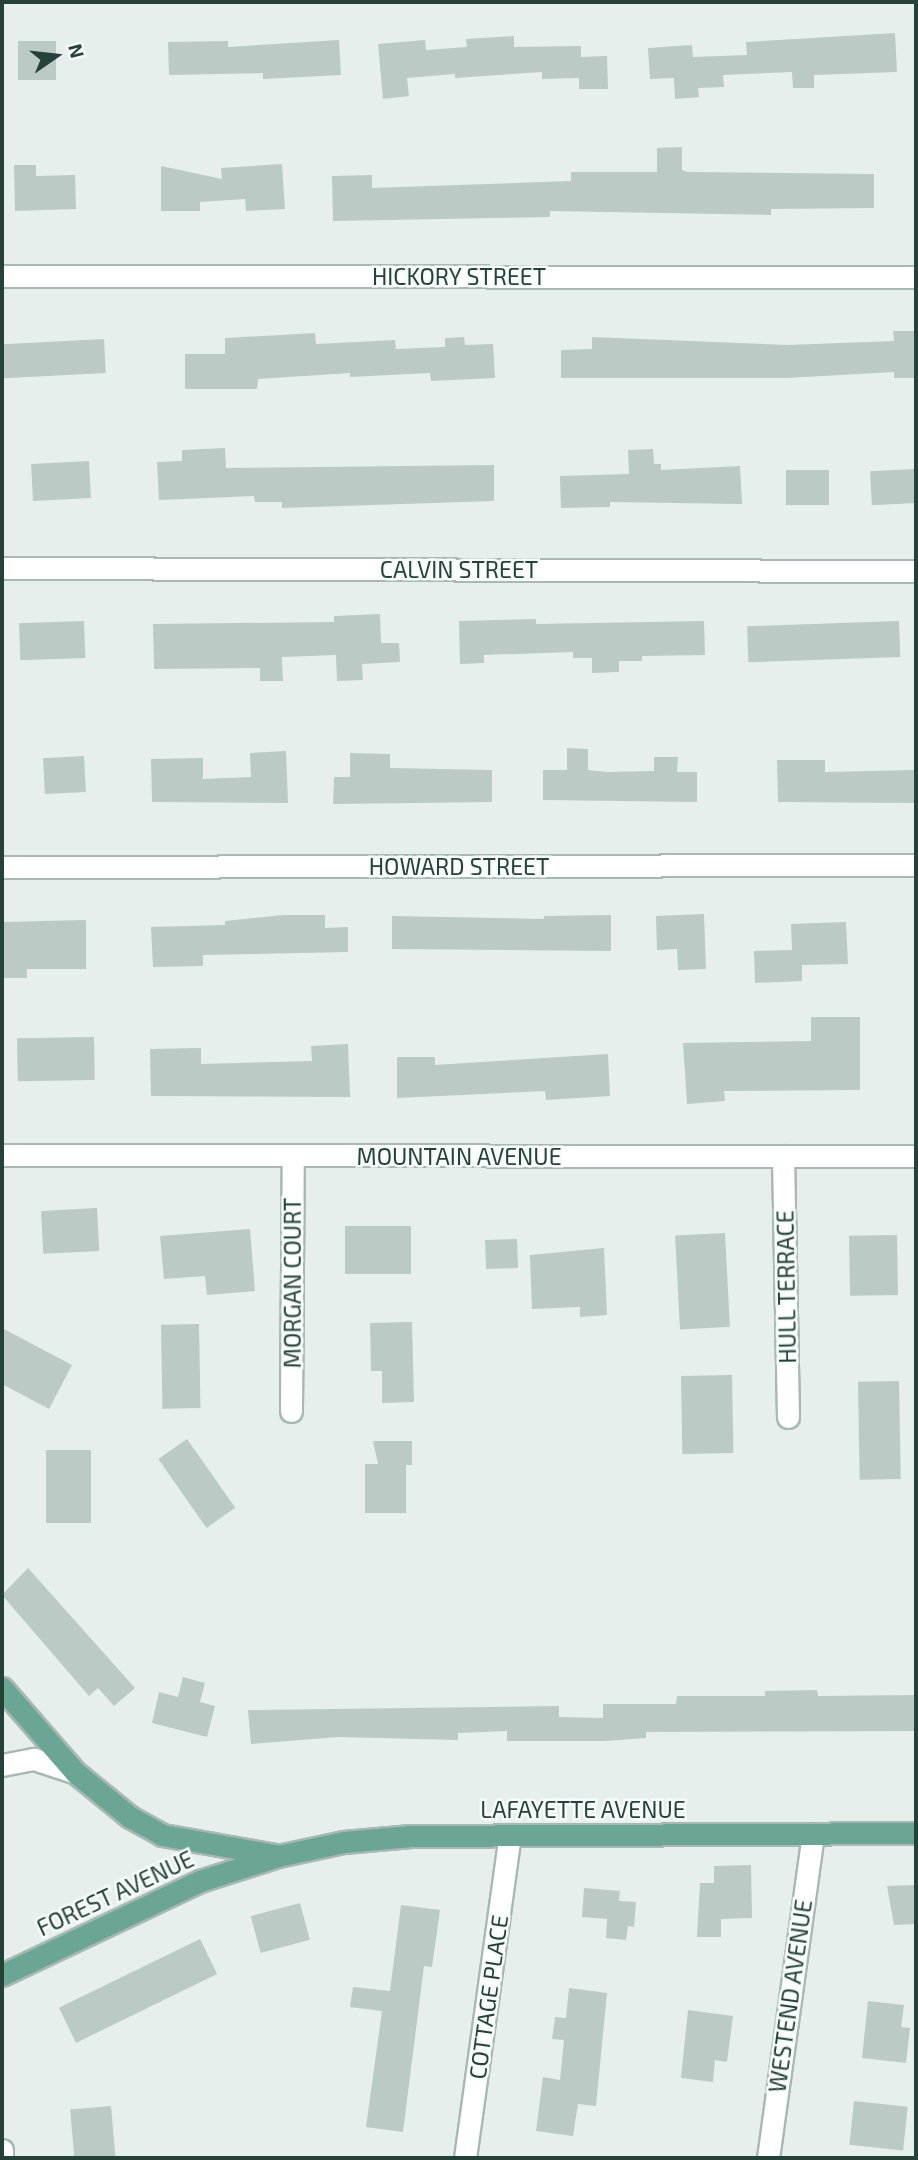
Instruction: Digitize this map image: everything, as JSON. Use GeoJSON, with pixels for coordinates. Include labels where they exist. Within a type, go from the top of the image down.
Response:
{"type":"FeatureCollection","features":[{"type":"Feature","properties":{"kind":"main road"},"geometry":{"type":"LineString","coordinates":[[2,1688],[76,1773],[130,1817],[162,1835],[278,1856]]}},
{"type":"Feature","properties":{"kind":"main road","name":"LAFAYETTE AVENUE"},"geometry":{"type":"LineString","coordinates":[[252,1863],[278,1856],[411,1836],[916,1833]]}},
{"type":"Feature","properties":{"kind":"main road","name":"FOREST AVENUE"},"geometry":{"type":"LineString","coordinates":[[2,1975],[200,1881],[252,1863]]}},
{"type":"Feature","properties":{"kind":"street","name":"HICKORY STREET"},"geometry":{"type":"LineString","coordinates":[[2,276],[916,277]]}},
{"type":"Feature","properties":{"kind":"street","name":"CALVIN STREET"},"geometry":{"type":"LineString","coordinates":[[2,568],[916,571]]}},
{"type":"Feature","properties":{"kind":"street","name":"HOWARD STREET"},"geometry":{"type":"LineString","coordinates":[[2,867],[916,865]]}},
{"type":"Feature","properties":{"kind":"street","name":"MOUNTAIN AVENUE"},"geometry":{"type":"LineString","coordinates":[[2,1155],[916,1156]]}},
{"type":"Feature","properties":{"kind":"street","name":"MORGAN COURT"},"geometry":{"type":"LineString","coordinates":[[291,1411],[293,1156]]}},
{"type":"Feature","properties":{"kind":"street","name":"HULL TERRACE"},"geometry":{"type":"LineString","coordinates":[[783,1156],[788,1417]]}},
{"type":"Feature","properties":{"kind":"street"},"geometry":{"type":"LineString","coordinates":[[2,1765],[34,1759],[76,1773]]}},
{"type":"Feature","properties":{"kind":"street","name":"WESTEND AVENUE"},"geometry":{"type":"LineString","coordinates":[[768,2158],[813,1834]]}},
{"type":"Feature","properties":{"kind":"street","name":"COTTAGE PLACE"},"geometry":{"type":"LineString","coordinates":[[465,2158],[510,1835]]}},
{"type":"Feature","properties":{"kind":"street"},"geometry":{"type":"LineString","coordinates":[[2,2150],[2,2158]]}},
{"type":"Feature","properties":{"kind":"building"},"geometry":{"type":"Polygon","coordinates":[[[895,33],[897,72],[814,75],[814,88],[793,88],[792,72],[723,75],[724,87],[698,88],[699,97],[675,99],[674,78],[650,79],[648,48],[692,45],[693,57],[747,55],[746,42],[895,33]]]}},
{"type":"Feature","properties":{"kind":"building"},"geometry":{"type":"Polygon","coordinates":[[[514,36],[514,47],[581,46],[581,57],[607,56],[608,89],[579,89],[579,78],[542,79],[542,72],[455,78],[455,74],[407,78],[409,96],[383,99],[378,44],[425,40],[426,50],[467,47],[466,39],[514,36]]]}},
{"type":"Feature","properties":{"kind":"building"},"geometry":{"type":"Polygon","coordinates":[[[339,40],[341,75],[263,79],[263,73],[169,75],[168,42],[228,41],[228,47],[339,40]]]}},
{"type":"Feature","properties":{"kind":"building"},"geometry":{"type":"Polygon","coordinates":[[[18,41],[56,41],[56,80],[18,80],[18,41]]]}},
{"type":"Feature","properties":{"kind":"building"},"geometry":{"type":"Polygon","coordinates":[[[682,147],[682,170],[688,172],[874,174],[874,208],[771,209],[771,215],[550,211],[550,217],[333,221],[332,176],[372,175],[372,188],[571,181],[571,172],[657,172],[657,148],[682,147]]]}},
{"type":"Feature","properties":{"kind":"building"},"geometry":{"type":"Polygon","coordinates":[[[282,164],[285,209],[246,211],[245,199],[200,202],[200,211],[161,211],[161,166],[222,179],[221,168],[282,164]]]}},
{"type":"Feature","properties":{"kind":"building"},"geometry":{"type":"Polygon","coordinates":[[[14,165],[36,165],[36,176],[75,175],[76,209],[15,211],[14,165]]]}},
{"type":"Feature","properties":{"kind":"building"},"geometry":{"type":"Polygon","coordinates":[[[893,331],[916,331],[916,378],[894,378],[894,372],[787,378],[561,378],[561,350],[592,349],[592,337],[787,345],[894,341],[893,331]]]}},
{"type":"Feature","properties":{"kind":"building"},"geometry":{"type":"Polygon","coordinates":[[[315,333],[316,344],[395,340],[396,349],[445,347],[445,338],[464,337],[465,345],[493,344],[495,378],[431,381],[430,373],[350,377],[350,373],[258,379],[257,389],[185,389],[185,354],[225,354],[225,338],[315,333]]]}},
{"type":"Feature","properties":{"kind":"building"},"geometry":{"type":"Polygon","coordinates":[[[104,339],[106,373],[4,378],[2,344],[104,339]]]}},
{"type":"Feature","properties":{"kind":"building"},"geometry":{"type":"Polygon","coordinates":[[[225,448],[226,468],[494,465],[494,501],[282,508],[282,502],[255,502],[254,496],[159,500],[157,462],[182,461],[182,450],[225,448]]]}},
{"type":"Feature","properties":{"kind":"building"},"geometry":{"type":"Polygon","coordinates":[[[653,449],[654,464],[661,464],[661,470],[740,466],[742,504],[610,502],[610,507],[561,508],[560,476],[629,474],[628,450],[653,449]]]}},
{"type":"Feature","properties":{"kind":"building"},"geometry":{"type":"Polygon","coordinates":[[[89,461],[91,498],[33,501],[31,464],[89,461]]]}},
{"type":"Feature","properties":{"kind":"building"},"geometry":{"type":"Polygon","coordinates":[[[914,469],[916,503],[872,505],[870,471],[914,469]]]}},
{"type":"Feature","properties":{"kind":"building"},"geometry":{"type":"Polygon","coordinates":[[[786,470],[829,470],[829,505],[786,505],[786,470]]]}},
{"type":"Feature","properties":{"kind":"building"},"geometry":{"type":"Polygon","coordinates":[[[380,614],[381,643],[399,643],[400,662],[362,664],[363,680],[337,681],[336,655],[282,657],[283,681],[260,681],[260,668],[154,669],[153,624],[334,622],[334,616],[380,614]]]}},
{"type":"Feature","properties":{"kind":"building"},"geometry":{"type":"Polygon","coordinates":[[[536,619],[536,624],[704,621],[705,655],[642,656],[642,661],[619,661],[619,672],[592,673],[592,658],[573,658],[573,652],[484,655],[484,663],[460,664],[459,621],[536,619]]]}},
{"type":"Feature","properties":{"kind":"building"},"geometry":{"type":"Polygon","coordinates":[[[84,621],[85,658],[20,660],[19,623],[84,621]]]}},
{"type":"Feature","properties":{"kind":"building"},"geometry":{"type":"Polygon","coordinates":[[[899,621],[900,657],[748,662],[747,626],[899,621]]]}},
{"type":"Feature","properties":{"kind":"building"},"geometry":{"type":"Polygon","coordinates":[[[567,748],[588,749],[588,770],[607,772],[654,771],[654,757],[678,757],[677,772],[697,772],[697,802],[543,800],[543,770],[567,770],[567,748]]]}},
{"type":"Feature","properties":{"kind":"building"},"geometry":{"type":"Polygon","coordinates":[[[286,751],[288,803],[152,802],[151,759],[203,758],[203,779],[251,777],[250,753],[286,751]]]}},
{"type":"Feature","properties":{"kind":"building"},"geometry":{"type":"Polygon","coordinates":[[[350,753],[390,754],[390,768],[492,770],[492,802],[333,804],[334,777],[350,777],[350,753]]]}},
{"type":"Feature","properties":{"kind":"building"},"geometry":{"type":"Polygon","coordinates":[[[84,756],[86,792],[45,794],[43,758],[84,756]]]}},
{"type":"Feature","properties":{"kind":"building"},"geometry":{"type":"Polygon","coordinates":[[[777,760],[825,760],[825,772],[916,770],[916,803],[778,802],[777,760]]]}},
{"type":"Feature","properties":{"kind":"building"},"geometry":{"type":"Polygon","coordinates":[[[704,914],[706,969],[678,970],[677,949],[657,950],[656,916],[704,914]]]}},
{"type":"Feature","properties":{"kind":"building"},"geometry":{"type":"Polygon","coordinates":[[[283,915],[325,915],[325,928],[348,927],[348,952],[203,955],[203,966],[153,967],[151,927],[225,925],[225,921],[283,915]]]}},
{"type":"Feature","properties":{"kind":"building"},"geometry":{"type":"Polygon","coordinates":[[[611,915],[611,951],[392,949],[392,916],[544,919],[544,916],[611,915]]]}},
{"type":"Feature","properties":{"kind":"building"},"geometry":{"type":"Polygon","coordinates":[[[86,920],[86,969],[27,969],[27,978],[2,978],[2,922],[86,920]]]}},
{"type":"Feature","properties":{"kind":"building"},"geometry":{"type":"Polygon","coordinates":[[[846,922],[848,964],[802,965],[802,981],[755,983],[754,951],[792,950],[791,924],[846,922]]]}},
{"type":"Feature","properties":{"kind":"building"},"geometry":{"type":"Polygon","coordinates":[[[811,1017],[860,1017],[860,1090],[724,1091],[725,1101],[687,1104],[683,1043],[811,1041],[811,1017]]]}},
{"type":"Feature","properties":{"kind":"building"},"geometry":{"type":"Polygon","coordinates":[[[94,1037],[95,1080],[18,1081],[17,1038],[94,1037]]]}},
{"type":"Feature","properties":{"kind":"building"},"geometry":{"type":"Polygon","coordinates":[[[348,1044],[350,1097],[151,1096],[150,1049],[201,1048],[201,1064],[312,1061],[311,1046],[348,1044]]]}},
{"type":"Feature","properties":{"kind":"building"},"geometry":{"type":"Polygon","coordinates":[[[608,1054],[610,1096],[546,1100],[545,1091],[397,1098],[397,1057],[435,1057],[435,1065],[608,1054]]]}},
{"type":"Feature","properties":{"kind":"building"},"geometry":{"type":"Polygon","coordinates":[[[97,1208],[99,1251],[43,1254],[41,1211],[97,1208]]]}},
{"type":"Feature","properties":{"kind":"building"},"geometry":{"type":"Polygon","coordinates":[[[345,1226],[411,1226],[411,1274],[345,1274],[345,1226]]]}},
{"type":"Feature","properties":{"kind":"building"},"geometry":{"type":"Polygon","coordinates":[[[250,1229],[255,1291],[207,1295],[205,1276],[164,1279],[160,1236],[250,1229]]]}},
{"type":"Feature","properties":{"kind":"building"},"geometry":{"type":"Polygon","coordinates":[[[725,1233],[730,1327],[680,1329],[675,1236],[725,1233]]]}},
{"type":"Feature","properties":{"kind":"building"},"geometry":{"type":"Polygon","coordinates":[[[897,1235],[898,1295],[850,1296],[849,1236],[897,1235]]]}},
{"type":"Feature","properties":{"kind":"building"},"geometry":{"type":"Polygon","coordinates":[[[517,1239],[518,1268],[486,1269],[485,1240],[517,1239]]]}},
{"type":"Feature","properties":{"kind":"building"},"geometry":{"type":"Polygon","coordinates":[[[604,1248],[607,1315],[580,1317],[580,1307],[532,1309],[530,1255],[604,1248]]]}},
{"type":"Feature","properties":{"kind":"building"},"geometry":{"type":"Polygon","coordinates":[[[412,1322],[414,1402],[382,1403],[382,1371],[371,1371],[370,1323],[412,1322]]]}},
{"type":"Feature","properties":{"kind":"building"},"geometry":{"type":"Polygon","coordinates":[[[199,1324],[200,1408],[162,1409],[161,1325],[199,1324]]]}},
{"type":"Feature","properties":{"kind":"building"},"geometry":{"type":"Polygon","coordinates":[[[2,1328],[72,1365],[49,1409],[2,1384],[2,1328]]]}},
{"type":"Feature","properties":{"kind":"building"},"geometry":{"type":"Polygon","coordinates":[[[732,1375],[733,1453],[682,1454],[681,1376],[732,1375]]]}},
{"type":"Feature","properties":{"kind":"building"},"geometry":{"type":"Polygon","coordinates":[[[899,1381],[901,1479],[860,1480],[858,1382],[899,1381]]]}},
{"type":"Feature","properties":{"kind":"building"},"geometry":{"type":"Polygon","coordinates":[[[187,1439],[235,1508],[207,1528],[158,1459],[187,1439]]]}},
{"type":"Feature","properties":{"kind":"building"},"geometry":{"type":"Polygon","coordinates":[[[373,1441],[412,1441],[412,1465],[406,1465],[406,1513],[365,1513],[365,1464],[378,1464],[373,1441]]]}},
{"type":"Feature","properties":{"kind":"building"},"geometry":{"type":"Polygon","coordinates":[[[46,1450],[91,1450],[91,1523],[46,1523],[46,1450]]]}},
{"type":"Feature","properties":{"kind":"building"},"geometry":{"type":"Polygon","coordinates":[[[28,1568],[135,1688],[114,1706],[98,1688],[89,1696],[2,1595],[28,1568]]]}},
{"type":"Feature","properties":{"kind":"building"},"geometry":{"type":"Polygon","coordinates":[[[183,1677],[205,1683],[200,1702],[215,1706],[207,1737],[152,1723],[159,1692],[178,1697],[183,1677]]]}},
{"type":"Feature","properties":{"kind":"building"},"geometry":{"type":"Polygon","coordinates":[[[817,1690],[818,1696],[916,1695],[916,1731],[646,1732],[646,1738],[605,1741],[507,1741],[507,1731],[458,1733],[458,1740],[338,1737],[251,1744],[248,1710],[559,1706],[559,1717],[603,1718],[603,1704],[676,1704],[677,1696],[765,1696],[765,1691],[817,1690]]]}},
{"type":"Feature","properties":{"kind":"building"},"geometry":{"type":"Polygon","coordinates":[[[751,1865],[752,1918],[721,1919],[721,1937],[697,1937],[700,1883],[714,1883],[714,1866],[751,1865]]]}},
{"type":"Feature","properties":{"kind":"building"},"geometry":{"type":"Polygon","coordinates":[[[916,1885],[916,1924],[894,1925],[887,1886],[916,1885]]]}},
{"type":"Feature","properties":{"kind":"building"},"geometry":{"type":"Polygon","coordinates":[[[584,1888],[620,1891],[619,1901],[636,1902],[634,1927],[628,1926],[626,1940],[606,1938],[607,1919],[582,1917],[584,1888]]]}},
{"type":"Feature","properties":{"kind":"building"},"geometry":{"type":"Polygon","coordinates":[[[300,1903],[310,1940],[261,1953],[251,1916],[300,1903]]]}},
{"type":"Feature","properties":{"kind":"building"},"geometry":{"type":"Polygon","coordinates":[[[401,1905],[440,1910],[432,1967],[424,1966],[403,2132],[366,2127],[382,2011],[350,2007],[353,1987],[390,1991],[401,1905]]]}},
{"type":"Feature","properties":{"kind":"building"},"geometry":{"type":"Polygon","coordinates":[[[200,1939],[217,1974],[76,2043],[59,2008],[200,1939]]]}},
{"type":"Feature","properties":{"kind":"building"},"geometry":{"type":"Polygon","coordinates":[[[569,1988],[607,1993],[596,2106],[578,2104],[573,2136],[536,2131],[543,2077],[560,2080],[564,2040],[552,2039],[555,2017],[566,2018],[569,1988]]]}},
{"type":"Feature","properties":{"kind":"building"},"geometry":{"type":"Polygon","coordinates":[[[868,2001],[904,2005],[901,2027],[910,2028],[906,2063],[862,2058],[868,2001]]]}},
{"type":"Feature","properties":{"kind":"building"},"geometry":{"type":"Polygon","coordinates":[[[688,2010],[733,2016],[727,2062],[715,2060],[713,2082],[681,2078],[688,2010]]]}},
{"type":"Feature","properties":{"kind":"building"},"geometry":{"type":"Polygon","coordinates":[[[854,2101],[908,2107],[903,2150],[849,2145],[854,2101]]]}},
{"type":"Feature","properties":{"kind":"building"},"geometry":{"type":"Polygon","coordinates":[[[111,2106],[116,2158],[74,2158],[70,2110],[111,2106]]]}}]}
